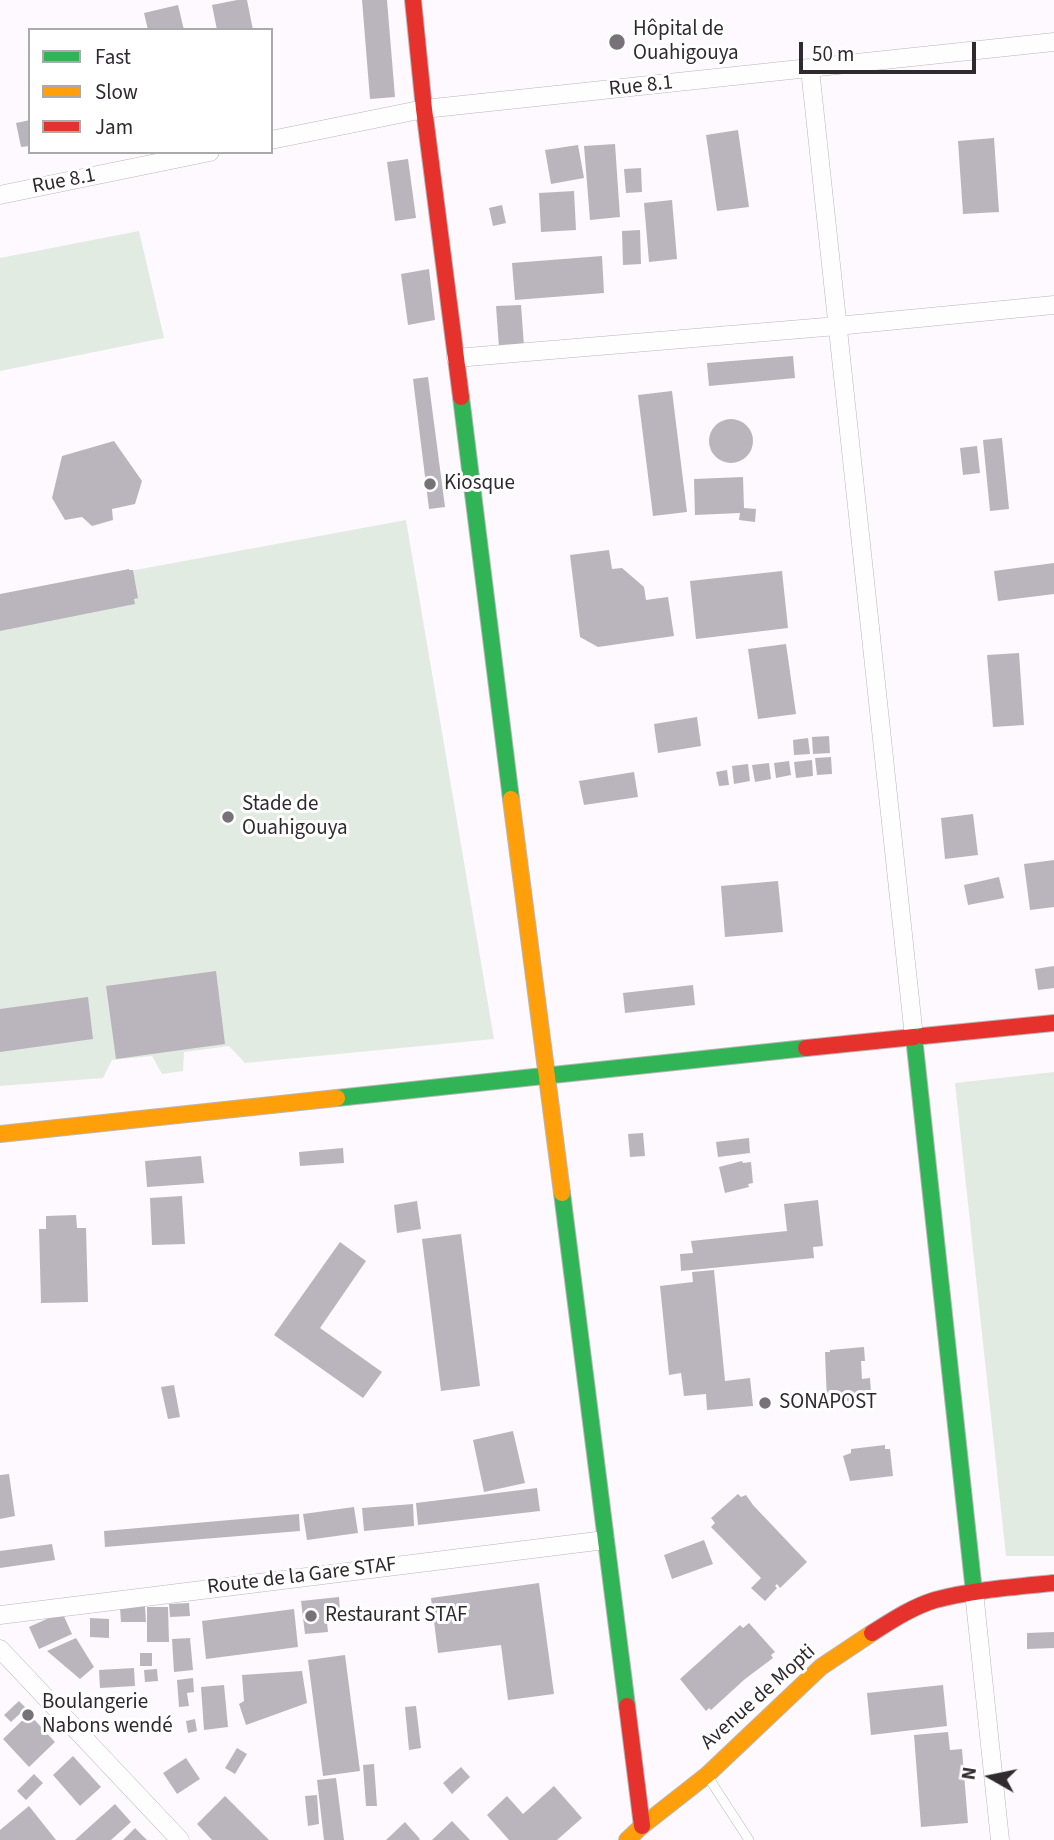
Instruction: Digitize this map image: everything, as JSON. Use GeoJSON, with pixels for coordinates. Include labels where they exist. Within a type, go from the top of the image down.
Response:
{"type":"FeatureCollection","features":[{"type":"Feature","properties":{"kind":"main road"},"geometry":{"type":"LineString","coordinates":[[413,0],[424,109],[642,1826]]}},
{"type":"Feature","properties":{"kind":"main road"},"geometry":{"type":"LineString","coordinates":[[0,1134],[1054,1023]]}},
{"type":"Feature","properties":{"kind":"main road"},"geometry":{"type":"LineString","coordinates":[[914,1037],[974,1592]]}},
{"type":"Feature","properties":{"kind":"main road","name":"Avenue de Mopti"},"geometry":{"type":"LineString","coordinates":[[627,1840],[707,1775],[821,1667],[893,1619],[932,1601],[974,1592],[1054,1583]]}},
{"type":"Feature","properties":{"kind":"street","name":"Rue 8.1"},"geometry":{"type":"LineString","coordinates":[[273,140],[424,109],[1054,42]]}},
{"type":"Feature","properties":{"kind":"street"},"geometry":{"type":"LineString","coordinates":[[810,69],[914,1037]]}},
{"type":"Feature","properties":{"kind":"street","name":"Rue 8.1"},"geometry":{"type":"LineString","coordinates":[[0,195],[200,154]]}},
{"type":"Feature","properties":{"kind":"street"},"geometry":{"type":"LineString","coordinates":[[456,358],[837,326],[1054,304]]}},
{"type":"Feature","properties":{"kind":"street","name":"Route de la Gare STAF"},"geometry":{"type":"LineString","coordinates":[[0,1615],[605,1540]]}},
{"type":"Feature","properties":{"kind":"street"},"geometry":{"type":"LineString","coordinates":[[974,1592],[1000,1840]]}},
{"type":"Feature","properties":{"kind":"street"},"geometry":{"type":"LineString","coordinates":[[0,1649],[180,1840]]}},
{"type":"Feature","properties":{"kind":"lane"},"geometry":{"type":"LineString","coordinates":[[707,1775],[749,1840]]}},
{"type":"Feature","properties":{"kind":"shaded area"},"geometry":{"type":"Polygon","coordinates":[[[139,231],[164,338],[0,371],[0,258],[139,231]]]}},
{"type":"Feature","properties":{"kind":"shaded area","name":"Stade de Ouahigouya"},"geometry":{"type":"Polygon","coordinates":[[[406,520],[494,1039],[245,1063],[229,1046],[184,1052],[183,1071],[162,1074],[152,1056],[112,1060],[103,1078],[0,1086],[0,595],[406,520]]]}},
{"type":"Feature","properties":{"kind":"shaded area"},"geometry":{"type":"Polygon","coordinates":[[[1054,1072],[1054,1556],[1006,1556],[955,1083],[1054,1072]]]}},
{"type":"Feature","properties":{"kind":"building"},"geometry":{"type":"Polygon","coordinates":[[[247,0],[253,28],[217,28],[212,5],[247,0]]]}},
{"type":"Feature","properties":{"kind":"building"},"geometry":{"type":"Polygon","coordinates":[[[362,0],[387,0],[395,97],[370,99],[362,0]]]}},
{"type":"Feature","properties":{"kind":"building"},"geometry":{"type":"Polygon","coordinates":[[[178,5],[184,28],[148,28],[144,13],[178,5]]]}},
{"type":"Feature","properties":{"kind":"building"},"geometry":{"type":"Polygon","coordinates":[[[28,120],[28,146],[21,147],[16,123],[28,120]]]}},
{"type":"Feature","properties":{"kind":"building"},"geometry":{"type":"Polygon","coordinates":[[[738,130],[749,207],[717,211],[706,135],[738,130]]]}},
{"type":"Feature","properties":{"kind":"building"},"geometry":{"type":"Polygon","coordinates":[[[994,138],[999,212],[963,214],[958,141],[994,138]]]}},
{"type":"Feature","properties":{"kind":"building"},"geometry":{"type":"Polygon","coordinates":[[[615,144],[620,217],[590,220],[584,146],[615,144]]]}},
{"type":"Feature","properties":{"kind":"building"},"geometry":{"type":"Polygon","coordinates":[[[578,145],[584,178],[551,184],[545,150],[578,145]]]}},
{"type":"Feature","properties":{"kind":"building"},"geometry":{"type":"Polygon","coordinates":[[[408,159],[416,218],[395,221],[387,162],[408,159]]]}},
{"type":"Feature","properties":{"kind":"building"},"geometry":{"type":"Polygon","coordinates":[[[641,168],[642,192],[626,193],[624,169],[641,168]]]}},
{"type":"Feature","properties":{"kind":"building"},"geometry":{"type":"Polygon","coordinates":[[[574,191],[576,230],[541,232],[539,193],[574,191]]]}},
{"type":"Feature","properties":{"kind":"building"},"geometry":{"type":"Polygon","coordinates":[[[672,200],[677,259],[649,262],[644,203],[672,200]]]}},
{"type":"Feature","properties":{"kind":"building"},"geometry":{"type":"Polygon","coordinates":[[[502,205],[506,223],[493,226],[489,208],[502,205]]]}},
{"type":"Feature","properties":{"kind":"building"},"geometry":{"type":"Polygon","coordinates":[[[640,230],[641,264],[623,265],[622,231],[640,230]]]}},
{"type":"Feature","properties":{"kind":"building"},"geometry":{"type":"Polygon","coordinates":[[[602,256],[604,293],[515,300],[512,263],[602,256]]]}},
{"type":"Feature","properties":{"kind":"building"},"geometry":{"type":"Polygon","coordinates":[[[429,269],[435,320],[408,325],[401,274],[429,269]]]}},
{"type":"Feature","properties":{"kind":"building"},"geometry":{"type":"Polygon","coordinates":[[[521,305],[524,346],[499,348],[496,306],[521,305]]]}},
{"type":"Feature","properties":{"kind":"building"},"geometry":{"type":"Polygon","coordinates":[[[793,356],[795,378],[709,386],[707,363],[793,356]]]}},
{"type":"Feature","properties":{"kind":"building"},"geometry":{"type":"Polygon","coordinates":[[[428,377],[445,507],[429,509],[413,379],[428,377]]]}},
{"type":"Feature","properties":{"kind":"building"},"geometry":{"type":"Polygon","coordinates":[[[672,391],[687,512],[653,516],[638,395],[672,391]]]}},
{"type":"Feature","properties":{"kind":"building"},"geometry":{"type":"Polygon","coordinates":[[[731,419],[746,426],[753,441],[746,456],[731,463],[716,456],[709,441],[716,426],[731,419]]]}},
{"type":"Feature","properties":{"kind":"building"},"geometry":{"type":"Polygon","coordinates":[[[1002,438],[1009,509],[990,511],[983,440],[1002,438]]]}},
{"type":"Feature","properties":{"kind":"building"},"geometry":{"type":"Polygon","coordinates":[[[114,441],[142,481],[135,504],[112,509],[113,520],[92,526],[82,517],[65,520],[52,498],[62,456],[114,441]]]}},
{"type":"Feature","properties":{"kind":"building"},"geometry":{"type":"Polygon","coordinates":[[[977,446],[980,473],[963,475],[960,448],[977,446]]]}},
{"type":"Feature","properties":{"kind":"building"},"geometry":{"type":"Polygon","coordinates":[[[743,477],[744,508],[756,509],[755,522],[739,520],[740,513],[695,515],[694,479],[743,477]]]}},
{"type":"Feature","properties":{"kind":"building"},"geometry":{"type":"Polygon","coordinates":[[[609,550],[612,569],[622,568],[644,587],[646,600],[668,597],[674,636],[598,647],[580,637],[570,555],[609,550]]]}},
{"type":"Feature","properties":{"kind":"building"},"geometry":{"type":"Polygon","coordinates":[[[1054,563],[1054,594],[998,601],[994,571],[1054,563]]]}},
{"type":"Feature","properties":{"kind":"building"},"geometry":{"type":"Polygon","coordinates":[[[133,570],[138,598],[134,599],[135,604],[0,631],[0,594],[133,570]]]}},
{"type":"Feature","properties":{"kind":"building"},"geometry":{"type":"Polygon","coordinates":[[[782,571],[788,628],[696,639],[690,581],[782,571]]]}},
{"type":"Feature","properties":{"kind":"building"},"geometry":{"type":"Polygon","coordinates":[[[786,644],[796,714],[758,719],[748,649],[786,644]]]}},
{"type":"Feature","properties":{"kind":"building"},"geometry":{"type":"Polygon","coordinates":[[[1019,653],[1024,725],[993,727],[987,655],[1019,653]]]}},
{"type":"Feature","properties":{"kind":"building"},"geometry":{"type":"Polygon","coordinates":[[[697,717],[701,746],[658,753],[654,724],[697,717]]]}},
{"type":"Feature","properties":{"kind":"building"},"geometry":{"type":"Polygon","coordinates":[[[829,736],[830,753],[813,754],[812,737],[829,736]]]}},
{"type":"Feature","properties":{"kind":"building"},"geometry":{"type":"Polygon","coordinates":[[[808,738],[810,754],[794,755],[793,740],[808,738]]]}},
{"type":"Feature","properties":{"kind":"building"},"geometry":{"type":"Polygon","coordinates":[[[831,757],[832,774],[817,775],[815,758],[831,757]]]}},
{"type":"Feature","properties":{"kind":"building"},"geometry":{"type":"Polygon","coordinates":[[[812,760],[813,776],[796,778],[794,762],[812,760]]]}},
{"type":"Feature","properties":{"kind":"building"},"geometry":{"type":"Polygon","coordinates":[[[789,761],[791,775],[776,778],[774,763],[789,761]]]}},
{"type":"Feature","properties":{"kind":"building"},"geometry":{"type":"Polygon","coordinates":[[[769,763],[771,779],[755,782],[752,765],[769,763]]]}},
{"type":"Feature","properties":{"kind":"building"},"geometry":{"type":"Polygon","coordinates":[[[748,764],[750,781],[734,784],[732,766],[748,764]]]}},
{"type":"Feature","properties":{"kind":"building"},"geometry":{"type":"Polygon","coordinates":[[[727,770],[729,785],[719,786],[716,772],[727,770]]]}},
{"type":"Feature","properties":{"kind":"building"},"geometry":{"type":"Polygon","coordinates":[[[634,772],[638,797],[584,805],[579,781],[634,772]]]}},
{"type":"Feature","properties":{"kind":"building"},"geometry":{"type":"Polygon","coordinates":[[[973,814],[978,855],[945,859],[941,818],[973,814]]]}},
{"type":"Feature","properties":{"kind":"building"},"geometry":{"type":"Polygon","coordinates":[[[1054,860],[1054,907],[1030,910],[1024,864],[1054,860]]]}},
{"type":"Feature","properties":{"kind":"building"},"geometry":{"type":"Polygon","coordinates":[[[999,877],[1004,898],[968,905],[964,885],[999,877]]]}},
{"type":"Feature","properties":{"kind":"building"},"geometry":{"type":"Polygon","coordinates":[[[778,881],[783,932],[725,937],[721,886],[778,881]]]}},
{"type":"Feature","properties":{"kind":"building"},"geometry":{"type":"Polygon","coordinates":[[[1054,966],[1054,988],[1038,990],[1035,969],[1054,966]]]}},
{"type":"Feature","properties":{"kind":"building"},"geometry":{"type":"Polygon","coordinates":[[[216,971],[225,1044],[116,1059],[106,986],[216,971]]]}},
{"type":"Feature","properties":{"kind":"building"},"geometry":{"type":"Polygon","coordinates":[[[693,985],[695,1005],[625,1013],[623,993],[693,985]]]}},
{"type":"Feature","properties":{"kind":"building"},"geometry":{"type":"Polygon","coordinates":[[[88,997],[93,1039],[0,1052],[0,1009],[88,997]]]}},
{"type":"Feature","properties":{"kind":"building"},"geometry":{"type":"Polygon","coordinates":[[[643,1133],[645,1156],[630,1157],[628,1134],[643,1133]]]}},
{"type":"Feature","properties":{"kind":"building"},"geometry":{"type":"Polygon","coordinates":[[[749,1138],[750,1153],[718,1157],[716,1142],[749,1138]]]}},
{"type":"Feature","properties":{"kind":"building"},"geometry":{"type":"Polygon","coordinates":[[[343,1148],[344,1163],[300,1166],[299,1152],[343,1148]]]}},
{"type":"Feature","properties":{"kind":"building"},"geometry":{"type":"Polygon","coordinates":[[[201,1156],[204,1183],[147,1187],[145,1161],[201,1156]]]}},
{"type":"Feature","properties":{"kind":"building"},"geometry":{"type":"Polygon","coordinates":[[[742,1161],[751,1162],[753,1183],[748,1184],[749,1187],[725,1193],[719,1167],[742,1161]]]}},
{"type":"Feature","properties":{"kind":"building"},"geometry":{"type":"Polygon","coordinates":[[[182,1196],[185,1244],[152,1245],[150,1198],[182,1196]]]}},
{"type":"Feature","properties":{"kind":"building"},"geometry":{"type":"Polygon","coordinates":[[[818,1200],[823,1246],[813,1247],[814,1258],[681,1271],[680,1254],[693,1253],[691,1241],[787,1231],[784,1204],[818,1200]]]}},
{"type":"Feature","properties":{"kind":"building"},"geometry":{"type":"Polygon","coordinates":[[[417,1201],[421,1229],[397,1233],[394,1205],[417,1201]]]}},
{"type":"Feature","properties":{"kind":"building"},"geometry":{"type":"Polygon","coordinates":[[[76,1215],[77,1228],[86,1228],[88,1302],[41,1303],[39,1229],[46,1229],[46,1216],[76,1215]]]}},
{"type":"Feature","properties":{"kind":"building"},"geometry":{"type":"Polygon","coordinates":[[[461,1234],[480,1386],[441,1391],[422,1239],[461,1234]]]}},
{"type":"Feature","properties":{"kind":"building"},"geometry":{"type":"Polygon","coordinates":[[[340,1242],[366,1261],[320,1328],[382,1372],[363,1398],[274,1335],[340,1242]]]}},
{"type":"Feature","properties":{"kind":"building"},"geometry":{"type":"Polygon","coordinates":[[[714,1270],[725,1381],[750,1378],[753,1406],[707,1410],[706,1394],[684,1396],[681,1373],[669,1375],[660,1286],[693,1282],[692,1272],[714,1270]]]}},
{"type":"Feature","properties":{"kind":"building"},"geometry":{"type":"Polygon","coordinates":[[[864,1347],[865,1361],[861,1361],[862,1379],[870,1378],[871,1394],[862,1395],[862,1400],[827,1402],[825,1352],[864,1347]]]}},
{"type":"Feature","properties":{"kind":"building"},"geometry":{"type":"Polygon","coordinates":[[[174,1385],[180,1417],[168,1419],[161,1387],[174,1385]]]}},
{"type":"Feature","properties":{"kind":"building"},"geometry":{"type":"Polygon","coordinates":[[[513,1431],[525,1483],[484,1492],[473,1440],[513,1431]]]}},
{"type":"Feature","properties":{"kind":"building"},"geometry":{"type":"Polygon","coordinates":[[[885,1445],[885,1449],[890,1449],[893,1476],[850,1481],[843,1456],[851,1453],[851,1449],[885,1445]]]}},
{"type":"Feature","properties":{"kind":"building"},"geometry":{"type":"Polygon","coordinates":[[[9,1474],[15,1516],[0,1519],[0,1475],[9,1474]]]}},
{"type":"Feature","properties":{"kind":"building"},"geometry":{"type":"Polygon","coordinates":[[[537,1488],[540,1511],[418,1525],[416,1503],[537,1488]]]}},
{"type":"Feature","properties":{"kind":"building"},"geometry":{"type":"Polygon","coordinates":[[[738,1494],[741,1497],[746,1495],[807,1562],[780,1588],[777,1584],[777,1588],[765,1601],[751,1588],[761,1578],[711,1527],[715,1523],[711,1518],[738,1494]]]}},
{"type":"Feature","properties":{"kind":"building"},"geometry":{"type":"Polygon","coordinates":[[[413,1504],[414,1526],[364,1531],[362,1508],[413,1504]]]}},
{"type":"Feature","properties":{"kind":"building"},"geometry":{"type":"Polygon","coordinates":[[[354,1507],[358,1533],[307,1540],[303,1514],[354,1507]]]}},
{"type":"Feature","properties":{"kind":"building"},"geometry":{"type":"Polygon","coordinates":[[[299,1514],[300,1531],[105,1547],[104,1531],[299,1514]]]}},
{"type":"Feature","properties":{"kind":"building"},"geometry":{"type":"Polygon","coordinates":[[[704,1540],[713,1564],[672,1579],[664,1555],[704,1540]]]}},
{"type":"Feature","properties":{"kind":"building"},"geometry":{"type":"Polygon","coordinates":[[[52,1544],[55,1560],[0,1568],[0,1551],[52,1544]]]}},
{"type":"Feature","properties":{"kind":"building"},"geometry":{"type":"Polygon","coordinates":[[[539,1583],[554,1694],[508,1700],[501,1645],[438,1653],[431,1598],[539,1583]]]}},
{"type":"Feature","properties":{"kind":"building"},"geometry":{"type":"Polygon","coordinates":[[[339,1597],[340,1611],[326,1613],[328,1632],[305,1634],[301,1601],[339,1597]]]}},
{"type":"Feature","properties":{"kind":"building"},"geometry":{"type":"Polygon","coordinates":[[[189,1603],[190,1616],[170,1617],[169,1604],[189,1603]]]}},
{"type":"Feature","properties":{"kind":"building"},"geometry":{"type":"Polygon","coordinates":[[[145,1606],[146,1622],[121,1622],[120,1608],[145,1606]]]}},
{"type":"Feature","properties":{"kind":"building"},"geometry":{"type":"Polygon","coordinates":[[[147,1607],[168,1607],[169,1642],[147,1642],[147,1607]]]}},
{"type":"Feature","properties":{"kind":"building"},"geometry":{"type":"Polygon","coordinates":[[[294,1609],[298,1647],[206,1659],[202,1621],[294,1609]]]}},
{"type":"Feature","properties":{"kind":"building"},"geometry":{"type":"Polygon","coordinates":[[[62,1612],[72,1634],[39,1649],[29,1627],[62,1612]]]}},
{"type":"Feature","properties":{"kind":"building"},"geometry":{"type":"Polygon","coordinates":[[[90,1618],[109,1619],[109,1638],[90,1637],[90,1618]]]}},
{"type":"Feature","properties":{"kind":"building"},"geometry":{"type":"Polygon","coordinates":[[[749,1623],[775,1652],[771,1655],[773,1658],[711,1710],[709,1708],[706,1711],[680,1679],[740,1625],[743,1628],[749,1623]]]}},
{"type":"Feature","properties":{"kind":"building"},"geometry":{"type":"Polygon","coordinates":[[[1054,1632],[1054,1648],[1027,1649],[1027,1633],[1054,1632]]]}},
{"type":"Feature","properties":{"kind":"building"},"geometry":{"type":"Polygon","coordinates":[[[76,1638],[94,1667],[80,1679],[47,1651],[76,1638]]]}},
{"type":"Feature","properties":{"kind":"building"},"geometry":{"type":"Polygon","coordinates":[[[190,1638],[193,1670],[174,1672],[172,1639],[190,1638]]]}},
{"type":"Feature","properties":{"kind":"building"},"geometry":{"type":"Polygon","coordinates":[[[140,1653],[152,1653],[152,1666],[140,1666],[140,1653]]]}},
{"type":"Feature","properties":{"kind":"building"},"geometry":{"type":"Polygon","coordinates":[[[345,1655],[360,1771],[323,1776],[308,1660],[345,1655]]]}},
{"type":"Feature","properties":{"kind":"building"},"geometry":{"type":"Polygon","coordinates":[[[134,1668],[135,1686],[100,1688],[99,1670],[134,1668]]]}},
{"type":"Feature","properties":{"kind":"building"},"geometry":{"type":"Polygon","coordinates":[[[157,1669],[158,1681],[145,1682],[144,1670],[157,1669]]]}},
{"type":"Feature","properties":{"kind":"building"},"geometry":{"type":"Polygon","coordinates":[[[302,1671],[307,1703],[246,1725],[239,1704],[244,1701],[242,1675],[302,1671]]]}},
{"type":"Feature","properties":{"kind":"building"},"geometry":{"type":"Polygon","coordinates":[[[193,1678],[194,1692],[187,1693],[189,1706],[179,1707],[177,1680],[193,1678]]]}},
{"type":"Feature","properties":{"kind":"building"},"geometry":{"type":"Polygon","coordinates":[[[224,1685],[228,1727],[204,1730],[201,1687],[224,1685]]]}},
{"type":"Feature","properties":{"kind":"building"},"geometry":{"type":"Polygon","coordinates":[[[943,1685],[947,1726],[871,1735],[867,1693],[943,1685]]]}},
{"type":"Feature","properties":{"kind":"building"},"geometry":{"type":"Polygon","coordinates":[[[19,1701],[26,1708],[11,1722],[4,1715],[19,1701]]]}},
{"type":"Feature","properties":{"kind":"building"},"geometry":{"type":"Polygon","coordinates":[[[416,1706],[421,1748],[409,1750],[405,1707],[416,1706]]]}},
{"type":"Feature","properties":{"kind":"building"},"geometry":{"type":"Polygon","coordinates":[[[29,1714],[55,1742],[29,1767],[3,1739],[29,1714]]]}},
{"type":"Feature","properties":{"kind":"building"},"geometry":{"type":"Polygon","coordinates":[[[195,1719],[197,1731],[188,1733],[186,1721],[195,1719]]]}},
{"type":"Feature","properties":{"kind":"building"},"geometry":{"type":"Polygon","coordinates":[[[948,1732],[950,1750],[962,1749],[968,1823],[921,1827],[914,1735],[948,1732]]]}},
{"type":"Feature","properties":{"kind":"building"},"geometry":{"type":"Polygon","coordinates":[[[237,1748],[247,1754],[235,1774],[225,1768],[237,1748]]]}},
{"type":"Feature","properties":{"kind":"building"},"geometry":{"type":"Polygon","coordinates":[[[73,1756],[101,1787],[80,1806],[53,1775],[73,1756]]]}},
{"type":"Feature","properties":{"kind":"building"},"geometry":{"type":"Polygon","coordinates":[[[186,1758],[200,1779],[177,1794],[163,1773],[186,1758]]]}},
{"type":"Feature","properties":{"kind":"building"},"geometry":{"type":"Polygon","coordinates":[[[374,1764],[377,1806],[366,1806],[363,1765],[374,1764]]]}},
{"type":"Feature","properties":{"kind":"building"},"geometry":{"type":"Polygon","coordinates":[[[461,1767],[470,1777],[452,1794],[443,1783],[461,1767]]]}},
{"type":"Feature","properties":{"kind":"building"},"geometry":{"type":"Polygon","coordinates":[[[34,1774],[43,1783],[26,1800],[17,1791],[34,1774]]]}},
{"type":"Feature","properties":{"kind":"building"},"geometry":{"type":"Polygon","coordinates":[[[336,1778],[344,1840],[324,1840],[317,1780],[336,1778]]]}},
{"type":"Feature","properties":{"kind":"building"},"geometry":{"type":"Polygon","coordinates":[[[554,1786],[582,1818],[557,1840],[509,1840],[487,1815],[507,1796],[523,1814],[554,1786]]]}},
{"type":"Feature","properties":{"kind":"building"},"geometry":{"type":"Polygon","coordinates":[[[317,1795],[319,1824],[308,1826],[305,1796],[317,1795]]]}},
{"type":"Feature","properties":{"kind":"building"},"geometry":{"type":"Polygon","coordinates":[[[225,1796],[269,1840],[212,1840],[197,1824],[225,1796]]]}},
{"type":"Feature","properties":{"kind":"building"},"geometry":{"type":"Polygon","coordinates":[[[115,1804],[131,1822],[111,1840],[75,1840],[115,1804]]]}},
{"type":"Feature","properties":{"kind":"building"},"geometry":{"type":"Polygon","coordinates":[[[29,1806],[56,1840],[0,1840],[0,1830],[29,1806]]]}},
{"type":"Feature","properties":{"kind":"building"},"geometry":{"type":"Polygon","coordinates":[[[452,1821],[470,1840],[432,1840],[452,1821]]]}},
{"type":"Feature","properties":{"kind":"building"},"geometry":{"type":"Polygon","coordinates":[[[405,1822],[419,1840],[386,1840],[405,1822]]]}},
{"type":"Feature","properties":{"kind":"building"},"geometry":{"type":"Polygon","coordinates":[[[135,1828],[147,1840],[123,1840],[135,1828]]]}},
{"type":"Feature","properties":{"kind":"traffic: fast"},"geometry":{"type":"LineString","coordinates":[[461,397],[511,799]]}},
{"type":"Feature","properties":{"kind":"traffic: fast"},"geometry":{"type":"LineString","coordinates":[[923,1036],[914,1037],[974,1592]]}},
{"type":"Feature","properties":{"kind":"traffic: fast"},"geometry":{"type":"LineString","coordinates":[[337,1098],[806,1048]]}},
{"type":"Feature","properties":{"kind":"traffic: fast"},"geometry":{"type":"LineString","coordinates":[[562,1193],[627,1706]]}},
{"type":"Feature","properties":{"kind":"traffic: slow"},"geometry":{"type":"LineString","coordinates":[[511,799],[562,1193]]}},
{"type":"Feature","properties":{"kind":"traffic: slow"},"geometry":{"type":"LineString","coordinates":[[0,1134],[337,1098]]}},
{"type":"Feature","properties":{"kind":"traffic: slow"},"geometry":{"type":"LineString","coordinates":[[627,1840],[707,1775],[821,1667],[872,1633]]}},
{"type":"Feature","properties":{"kind":"traffic: jam"},"geometry":{"type":"LineString","coordinates":[[413,0],[424,109],[461,397]]}},
{"type":"Feature","properties":{"kind":"traffic: jam"},"geometry":{"type":"LineString","coordinates":[[923,1036],[1054,1023]]}},
{"type":"Feature","properties":{"kind":"traffic: jam"},"geometry":{"type":"LineString","coordinates":[[806,1048],[914,1037]]}},
{"type":"Feature","properties":{"kind":"traffic: jam"},"geometry":{"type":"LineString","coordinates":[[872,1633],[910,1610],[935,1600],[979,1591],[1054,1583]]}},
{"type":"Feature","properties":{"kind":"traffic: jam"},"geometry":{"type":"LineString","coordinates":[[627,1706],[642,1826]]}},
{"type":"Feature","properties":{"kind":"place","name":"Hôpital de Ouahigouya"},"geometry":{"type":"Point","coordinates":[617,42]}},
{"type":"Feature","properties":{"kind":"place","name":"Kiosque"},"geometry":{"type":"Point","coordinates":[430,484]}},
{"type":"Feature","properties":{"kind":"place","name":"Stade de Ouahigouya"},"geometry":{"type":"Point","coordinates":[228,817]}},
{"type":"Feature","properties":{"kind":"place","name":"SONAPOST"},"geometry":{"type":"Point","coordinates":[765,1403]}},
{"type":"Feature","properties":{"kind":"place","name":"Restaurant STAF"},"geometry":{"type":"Point","coordinates":[311,1616]}},
{"type":"Feature","properties":{"kind":"place","name":"Boulangerie Nabons wendé"},"geometry":{"type":"Point","coordinates":[28,1715]}}]}
